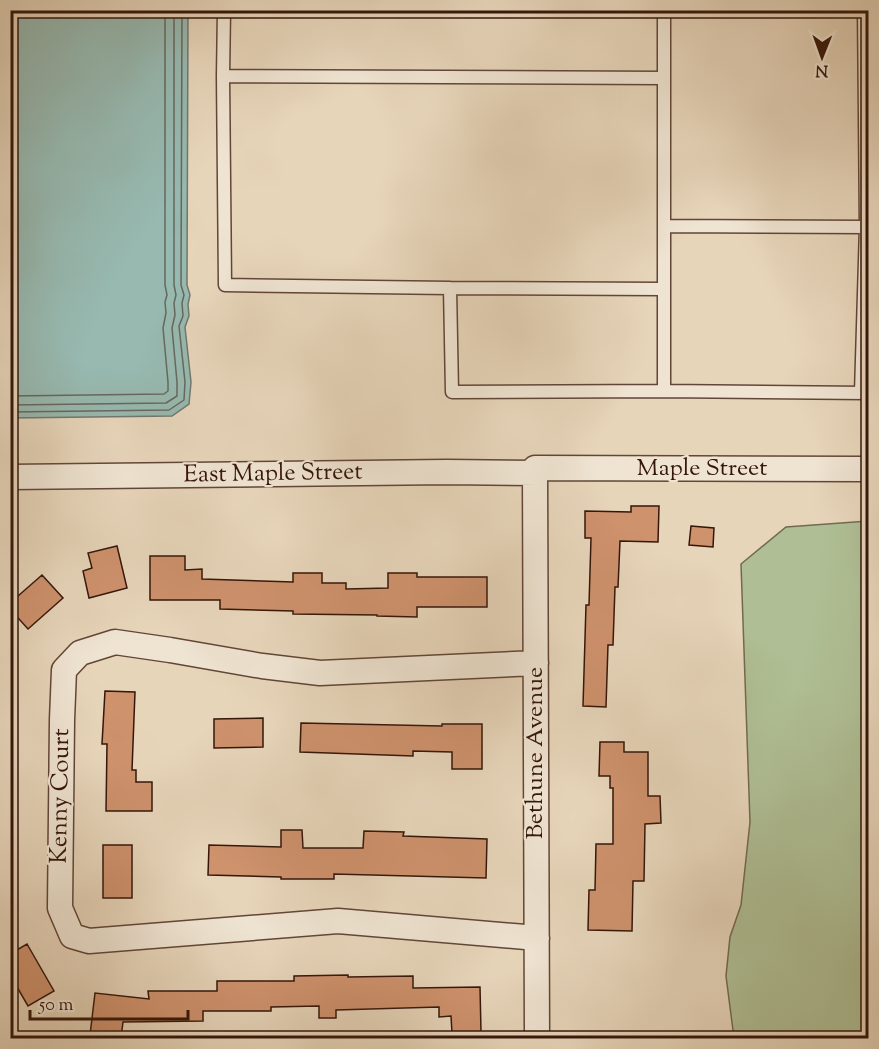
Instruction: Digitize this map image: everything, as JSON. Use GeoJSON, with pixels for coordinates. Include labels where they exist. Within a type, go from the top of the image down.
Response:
{"type":"FeatureCollection","features":[{"type":"Feature","properties":{"kind":"street","name":"Maple Street"},"geometry":{"type":"LineString","coordinates":[[536,471],[868,470]]}},
{"type":"Feature","properties":{"kind":"street","name":"East Maple Street"},"geometry":{"type":"LineString","coordinates":[[10,477],[536,471]]}},
{"type":"Feature","properties":{"kind":"street","name":"Bethune Avenue"},"geometry":{"type":"LineString","coordinates":[[536,471],[537,1038]]}},
{"type":"Feature","properties":{"kind":"street","name":"Kenny Court"},"geometry":{"type":"LineString","coordinates":[[536,663],[320,673],[115,642],[80,653],[64,670],[60,908],[72,936],[89,941],[338,921],[537,939]]}},
{"type":"Feature","properties":{"kind":"lane"},"geometry":{"type":"LineString","coordinates":[[224,10],[225,285],[664,289]]}},
{"type":"Feature","properties":{"kind":"lane"},"geometry":{"type":"LineString","coordinates":[[664,10],[664,391]]}},
{"type":"Feature","properties":{"kind":"lane"},"geometry":{"type":"LineString","coordinates":[[450,288],[452,392],[865,393],[867,227],[864,10]]}},
{"type":"Feature","properties":{"kind":"lane"},"geometry":{"type":"LineString","coordinates":[[223,76],[664,78]]}},
{"type":"Feature","properties":{"kind":"lane"},"geometry":{"type":"LineString","coordinates":[[664,226],[867,227]]}},
{"type":"Feature","properties":{"kind":"green space"},"geometry":{"type":"Polygon","coordinates":[[[868,521],[868,1038],[734,1038],[726,976],[730,937],[741,905],[750,822],[741,564],[786,527],[868,521]]]}},
{"type":"Feature","properties":{"kind":"water"},"geometry":{"type":"Polygon","coordinates":[[[10,11],[188,11],[187,285],[190,295],[189,316],[185,327],[191,382],[189,404],[172,416],[11,418],[10,11]]]}},
{"type":"Feature","properties":{"kind":"building"},"geometry":{"type":"Polygon","coordinates":[[[631,506],[659,506],[658,542],[620,541],[618,587],[615,587],[613,645],[608,645],[606,707],[583,706],[586,605],[589,605],[591,538],[585,538],[585,511],[631,512],[631,506]]]}},
{"type":"Feature","properties":{"kind":"building"},"geometry":{"type":"Polygon","coordinates":[[[691,526],[714,528],[713,547],[689,545],[691,526]]]}},
{"type":"Feature","properties":{"kind":"building"},"geometry":{"type":"Polygon","coordinates":[[[117,546],[127,588],[89,598],[83,571],[92,568],[88,553],[117,546]]]}},
{"type":"Feature","properties":{"kind":"building"},"geometry":{"type":"Polygon","coordinates":[[[150,556],[185,556],[185,570],[202,569],[202,579],[293,582],[293,573],[322,573],[322,583],[346,583],[346,589],[388,588],[388,573],[417,573],[417,577],[487,577],[487,607],[417,607],[417,617],[293,614],[293,611],[220,609],[220,600],[150,600],[150,556]]]}},
{"type":"Feature","properties":{"kind":"building"},"geometry":{"type":"Polygon","coordinates":[[[42,575],[63,598],[28,629],[10,609],[10,603],[42,575]]]}},
{"type":"Feature","properties":{"kind":"building"},"geometry":{"type":"Polygon","coordinates":[[[105,691],[135,692],[132,770],[136,770],[136,782],[152,782],[152,811],[106,811],[107,744],[102,744],[105,691]]]}},
{"type":"Feature","properties":{"kind":"building"},"geometry":{"type":"Polygon","coordinates":[[[263,718],[263,747],[214,748],[214,719],[263,718]]]}},
{"type":"Feature","properties":{"kind":"building"},"geometry":{"type":"Polygon","coordinates":[[[301,723],[442,726],[442,724],[482,724],[482,769],[452,769],[452,752],[413,751],[413,756],[300,752],[301,723]]]}},
{"type":"Feature","properties":{"kind":"building"},"geometry":{"type":"Polygon","coordinates":[[[600,742],[624,742],[624,752],[648,752],[648,796],[660,796],[661,823],[645,824],[644,881],[633,881],[632,931],[588,930],[589,890],[595,890],[596,844],[613,844],[613,788],[610,788],[610,776],[599,776],[600,742]]]}},
{"type":"Feature","properties":{"kind":"building"},"geometry":{"type":"Polygon","coordinates":[[[281,830],[302,830],[303,848],[363,848],[364,831],[404,832],[403,836],[487,839],[486,878],[334,874],[334,879],[281,879],[281,877],[208,875],[209,845],[281,847],[281,830]]]}},
{"type":"Feature","properties":{"kind":"building"},"geometry":{"type":"Polygon","coordinates":[[[103,845],[132,845],[132,898],[103,898],[103,845]]]}},
{"type":"Feature","properties":{"kind":"building"},"geometry":{"type":"Polygon","coordinates":[[[27,944],[54,991],[28,1006],[10,975],[10,954],[27,944]]]}},
{"type":"Feature","properties":{"kind":"building"},"geometry":{"type":"Polygon","coordinates":[[[348,975],[348,977],[413,976],[413,988],[480,987],[481,1032],[452,1033],[451,1016],[439,1017],[439,1007],[336,1010],[336,1018],[319,1018],[319,1006],[271,1007],[271,1011],[203,1011],[203,1021],[123,1022],[121,1038],[90,1035],[95,993],[149,999],[148,991],[217,991],[217,981],[294,981],[294,976],[348,975]]]}}]}
